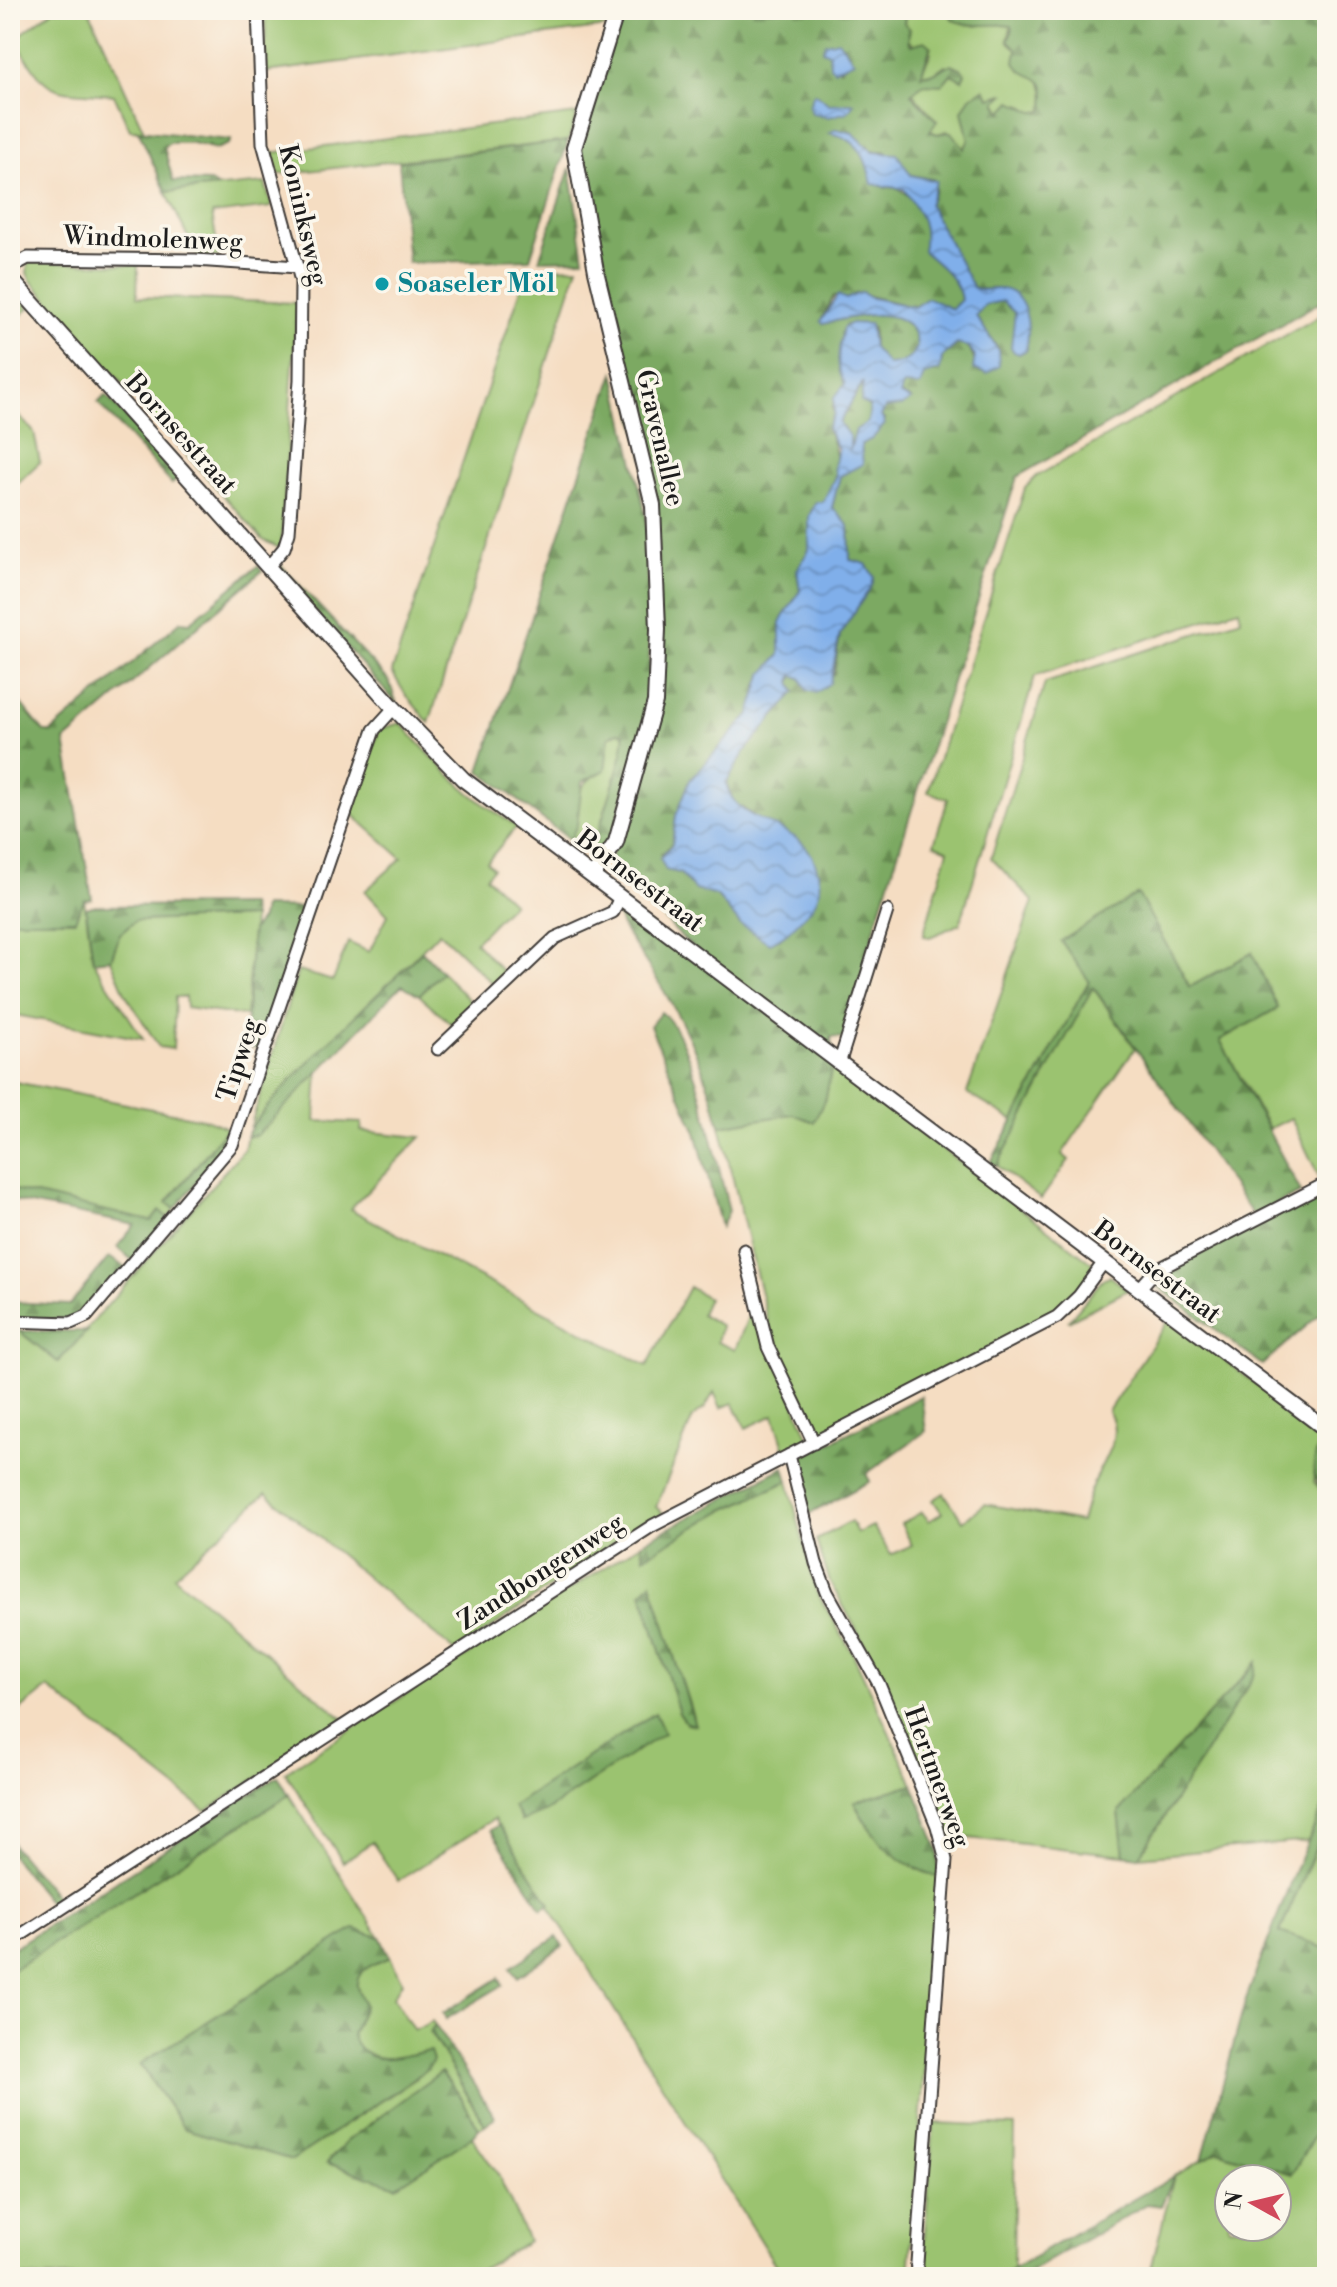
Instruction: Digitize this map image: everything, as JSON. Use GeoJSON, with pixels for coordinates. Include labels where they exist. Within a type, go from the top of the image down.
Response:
{"type":"FeatureCollection","features":[{"type":"Feature","properties":{"kind":"street","name":"Koninksweg"},"geometry":{"type":"LineString","coordinates":[[258,10],[263,143],[301,281],[300,380],[289,532],[284,548],[268,567]]}},
{"type":"Feature","properties":{"kind":"street","name":"Gravenallee"},"geometry":{"type":"LineString","coordinates":[[593,876],[613,848],[626,812],[655,702],[658,643],[653,505],[596,271],[574,148],[617,10]]}},
{"type":"Feature","properties":{"kind":"street","name":"Windmolenweg"},"geometry":{"type":"LineString","coordinates":[[10,268],[28,258],[195,260],[298,267]]}},
{"type":"Feature","properties":{"kind":"street","name":"Bornsestraat"},"geometry":{"type":"LineString","coordinates":[[10,278],[394,708],[463,779],[1327,1430]]}},
{"type":"Feature","properties":{"kind":"street","name":"Tipweg"},"geometry":{"type":"LineString","coordinates":[[10,1321],[71,1323],[87,1316],[232,1145],[374,730],[394,708]]}},
{"type":"Feature","properties":{"kind":"street","name":"Bornsestraat"},"geometry":{"type":"LineString","coordinates":[[438,1049],[555,938],[613,912],[620,897]]}},
{"type":"Feature","properties":{"kind":"street"},"geometry":{"type":"LineString","coordinates":[[839,1064],[887,911]]}},
{"type":"Feature","properties":{"kind":"street"},"geometry":{"type":"LineString","coordinates":[[1139,1289],[1155,1271],[1327,1183]]}},
{"type":"Feature","properties":{"kind":"street"},"geometry":{"type":"LineString","coordinates":[[744,1250],[768,1347],[814,1443]]}},
{"type":"Feature","properties":{"kind":"street","name":"Zandbongenweg"},"geometry":{"type":"LineString","coordinates":[[10,1942],[652,1526],[1057,1317],[1079,1296],[1104,1262]]}},
{"type":"Feature","properties":{"kind":"street","name":"Hertmerweg"},"geometry":{"type":"LineString","coordinates":[[789,1455],[816,1563],[827,1592],[879,1684],[937,1826],[946,1860],[916,2277]]}},
{"type":"Feature","properties":{"kind":"green space"},"geometry":{"type":"Polygon","coordinates":[[[53,10],[89,10],[144,131],[130,130],[114,95],[63,91],[44,81],[36,72],[15,39],[53,10]]]}},
{"type":"Feature","properties":{"kind":"green space"},"geometry":{"type":"Polygon","coordinates":[[[265,10],[612,10],[606,27],[266,72],[265,10]]]}},
{"type":"Feature","properties":{"kind":"green space"},"geometry":{"type":"Polygon","coordinates":[[[622,10],[906,10],[904,23],[910,29],[908,40],[911,45],[925,41],[931,46],[921,75],[934,73],[951,64],[961,68],[965,74],[962,80],[951,74],[942,85],[923,84],[911,94],[937,121],[930,131],[937,134],[951,132],[964,149],[969,140],[962,111],[970,97],[984,89],[990,98],[1004,95],[996,102],[1002,112],[1012,101],[1034,112],[1043,111],[1045,97],[1042,82],[1020,70],[1015,63],[1017,49],[1008,40],[1011,26],[966,24],[952,19],[950,10],[1327,10],[1327,298],[1017,477],[877,920],[844,1038],[831,1037],[832,1052],[754,997],[699,953],[655,907],[640,883],[629,886],[621,870],[609,863],[659,701],[657,513],[581,194],[581,142],[622,10]],[[843,45],[829,53],[840,69],[846,64],[843,45]],[[831,132],[858,147],[867,160],[870,176],[885,188],[901,190],[915,203],[927,231],[923,251],[952,279],[961,300],[952,309],[928,301],[914,307],[857,293],[846,299],[834,296],[822,318],[823,324],[866,315],[894,317],[905,322],[913,332],[917,347],[906,360],[888,365],[873,348],[873,328],[842,332],[839,364],[845,384],[832,407],[834,414],[827,428],[835,448],[836,474],[823,503],[816,502],[809,516],[809,550],[797,570],[800,591],[780,622],[780,655],[762,675],[750,714],[690,780],[676,816],[672,845],[661,854],[666,870],[680,873],[693,888],[717,896],[740,924],[779,939],[802,918],[755,817],[734,802],[726,783],[746,750],[795,692],[791,682],[794,675],[801,678],[807,690],[834,674],[840,634],[872,585],[874,577],[866,564],[850,560],[849,526],[832,508],[840,475],[862,452],[861,444],[872,439],[885,420],[881,417],[885,407],[911,399],[900,394],[903,385],[941,366],[942,357],[957,344],[969,347],[975,362],[999,350],[976,316],[985,305],[1002,301],[1015,313],[1012,347],[1019,354],[1026,350],[1028,331],[1025,312],[1015,297],[997,289],[973,287],[929,205],[935,190],[933,179],[911,175],[899,159],[884,151],[870,151],[853,133],[831,132]]]}},
{"type":"Feature","properties":{"kind":"green space"},"geometry":{"type":"Polygon","coordinates":[[[906,10],[950,10],[950,15],[976,26],[996,23],[1011,26],[1008,41],[1017,49],[1025,72],[1037,78],[1043,86],[1043,111],[1034,113],[1021,104],[1002,112],[996,102],[1002,94],[991,98],[984,89],[962,111],[969,140],[964,149],[947,131],[937,134],[929,130],[937,121],[912,92],[926,83],[942,84],[951,74],[964,78],[945,65],[934,73],[921,74],[931,53],[922,42],[917,46],[908,40],[904,24],[906,10]]]}},
{"type":"Feature","properties":{"kind":"green space"},"geometry":{"type":"Polygon","coordinates":[[[577,114],[568,141],[274,175],[269,153],[577,114]]]}},
{"type":"Feature","properties":{"kind":"green space"},"geometry":{"type":"Polygon","coordinates":[[[138,130],[231,140],[229,144],[216,149],[192,143],[170,143],[164,147],[173,181],[210,182],[218,187],[166,192],[138,130]]]}},
{"type":"Feature","properties":{"kind":"green space"},"geometry":{"type":"Polygon","coordinates":[[[568,141],[530,259],[408,263],[399,162],[568,141]]]}},
{"type":"Feature","properties":{"kind":"green space"},"geometry":{"type":"Polygon","coordinates":[[[570,168],[584,259],[540,260],[540,257],[570,168]]]}},
{"type":"Feature","properties":{"kind":"green space"},"geometry":{"type":"Polygon","coordinates":[[[265,183],[272,207],[212,214],[219,257],[197,256],[166,192],[265,183]]]}},
{"type":"Feature","properties":{"kind":"green space"},"geometry":{"type":"Polygon","coordinates":[[[28,262],[138,265],[137,297],[297,303],[281,549],[263,540],[31,281],[27,273],[28,262]]]}},
{"type":"Feature","properties":{"kind":"green space"},"geometry":{"type":"Polygon","coordinates":[[[578,267],[429,723],[392,672],[528,268],[578,267]]]}},
{"type":"Feature","properties":{"kind":"green space"},"geometry":{"type":"Polygon","coordinates":[[[10,286],[29,308],[10,326],[10,286]]]}},
{"type":"Feature","properties":{"kind":"green space"},"geometry":{"type":"Polygon","coordinates":[[[1327,312],[1327,1178],[1321,1181],[1291,1118],[1269,1129],[1220,1040],[1252,953],[1190,987],[1089,981],[1014,1121],[967,1093],[1033,901],[991,858],[1045,683],[1241,619],[1239,609],[1035,676],[960,924],[930,937],[923,936],[948,850],[934,844],[948,799],[928,792],[1025,488],[1037,476],[1327,312]]]}},
{"type":"Feature","properties":{"kind":"green space"},"geometry":{"type":"Polygon","coordinates":[[[614,373],[646,517],[650,682],[644,719],[612,841],[601,857],[591,854],[617,773],[624,734],[618,732],[609,737],[605,770],[582,782],[577,825],[570,840],[480,771],[614,373]]]}},
{"type":"Feature","properties":{"kind":"green space"},"geometry":{"type":"Polygon","coordinates":[[[863,382],[870,409],[868,422],[856,430],[850,450],[850,437],[839,423],[863,382]]]}},
{"type":"Feature","properties":{"kind":"green space"},"geometry":{"type":"Polygon","coordinates":[[[106,395],[179,477],[172,484],[98,403],[106,395]]]}},
{"type":"Feature","properties":{"kind":"green space"},"geometry":{"type":"Polygon","coordinates":[[[10,407],[34,432],[40,462],[10,490],[10,407]]]}},
{"type":"Feature","properties":{"kind":"green space"},"geometry":{"type":"Polygon","coordinates":[[[278,562],[389,681],[397,704],[279,571],[278,562]]]}},
{"type":"Feature","properties":{"kind":"green space"},"geometry":{"type":"Polygon","coordinates":[[[258,566],[262,571],[65,741],[92,899],[84,900],[75,920],[10,920],[10,690],[44,732],[51,732],[181,621],[190,622],[258,566]]]}},
{"type":"Feature","properties":{"kind":"green space"},"geometry":{"type":"Polygon","coordinates":[[[401,723],[455,780],[484,805],[517,826],[487,862],[493,868],[486,877],[513,903],[475,942],[506,975],[495,986],[439,932],[250,1128],[298,971],[333,981],[348,942],[369,952],[388,915],[365,891],[402,858],[351,813],[379,729],[401,723]]]}},
{"type":"Feature","properties":{"kind":"green space"},"geometry":{"type":"Polygon","coordinates":[[[618,732],[625,734],[625,743],[591,854],[570,840],[578,800],[584,785],[602,772],[609,737],[618,732]]]}},
{"type":"Feature","properties":{"kind":"green space"},"geometry":{"type":"Polygon","coordinates":[[[1138,894],[1190,987],[1252,953],[1278,1008],[1220,1040],[1301,1192],[1253,1215],[1093,987],[997,1166],[991,1162],[1089,981],[1061,941],[1138,894]]]}},
{"type":"Feature","properties":{"kind":"green space"},"geometry":{"type":"Polygon","coordinates":[[[84,899],[93,961],[143,1039],[10,1014],[10,920],[74,920],[84,899]]]}},
{"type":"Feature","properties":{"kind":"green space"},"geometry":{"type":"Polygon","coordinates":[[[250,905],[253,917],[135,921],[120,934],[111,959],[93,961],[86,908],[250,905]]]}},
{"type":"Feature","properties":{"kind":"green space"},"geometry":{"type":"Polygon","coordinates":[[[623,906],[864,1084],[860,1089],[832,1066],[826,1097],[814,1122],[792,1114],[720,1126],[693,1046],[654,975],[622,927],[618,914],[623,906]]]}},
{"type":"Feature","properties":{"kind":"green space"},"geometry":{"type":"Polygon","coordinates":[[[263,907],[310,908],[264,1049],[245,1047],[252,930],[261,919],[263,907]]]}},
{"type":"Feature","properties":{"kind":"green space"},"geometry":{"type":"Polygon","coordinates":[[[253,917],[246,1016],[186,1008],[185,997],[175,997],[173,1049],[159,1047],[125,993],[111,960],[120,934],[135,921],[253,917]]]}},
{"type":"Feature","properties":{"kind":"green space"},"geometry":{"type":"Polygon","coordinates":[[[422,951],[442,972],[419,995],[402,985],[272,1120],[256,1135],[247,1136],[256,1121],[298,1073],[422,951]]]}},
{"type":"Feature","properties":{"kind":"green space"},"geometry":{"type":"Polygon","coordinates":[[[442,972],[475,1006],[455,1027],[419,995],[442,972]]]}},
{"type":"Feature","properties":{"kind":"green space"},"geometry":{"type":"Polygon","coordinates":[[[1092,986],[1135,1048],[1062,1154],[1069,1160],[1041,1199],[997,1166],[1092,986]]]}},
{"type":"Feature","properties":{"kind":"green space"},"geometry":{"type":"Polygon","coordinates":[[[661,1012],[673,1025],[684,1047],[703,1104],[729,1211],[721,1227],[696,1132],[650,1026],[661,1012]]]}},
{"type":"Feature","properties":{"kind":"green space"},"geometry":{"type":"Polygon","coordinates":[[[832,1065],[1095,1265],[1067,1309],[821,1436],[770,1330],[720,1126],[792,1114],[826,1097],[832,1065]]]}},
{"type":"Feature","properties":{"kind":"green space"},"geometry":{"type":"Polygon","coordinates":[[[318,1072],[315,1121],[362,1123],[361,1131],[421,1137],[350,1209],[647,1366],[689,1287],[708,1298],[701,1314],[721,1326],[717,1342],[735,1350],[754,1302],[810,1441],[786,1454],[774,1415],[746,1428],[733,1403],[721,1408],[714,1392],[705,1408],[693,1417],[656,1507],[664,1514],[615,1542],[456,1652],[266,1493],[174,1576],[346,1721],[206,1811],[48,1688],[10,1718],[10,1330],[19,1331],[58,1362],[244,1149],[247,1136],[257,1135],[318,1072]]]}},
{"type":"Feature","properties":{"kind":"green space"},"geometry":{"type":"Polygon","coordinates":[[[10,1081],[208,1120],[227,1128],[167,1202],[175,1209],[168,1218],[160,1211],[151,1222],[10,1189],[10,1081]]]}},
{"type":"Feature","properties":{"kind":"green space"},"geometry":{"type":"Polygon","coordinates":[[[227,1128],[237,1131],[175,1209],[167,1203],[227,1128]]]}},
{"type":"Feature","properties":{"kind":"green space"},"geometry":{"type":"Polygon","coordinates":[[[10,1189],[151,1221],[160,1211],[168,1218],[133,1261],[117,1247],[135,1225],[10,1200],[10,1189]]]}},
{"type":"Feature","properties":{"kind":"green space"},"geometry":{"type":"Polygon","coordinates":[[[1327,1189],[1327,1308],[1262,1365],[1155,1284],[1152,1278],[1327,1189]]]}},
{"type":"Feature","properties":{"kind":"green space"},"geometry":{"type":"Polygon","coordinates":[[[109,1257],[126,1268],[81,1318],[10,1321],[10,1302],[70,1305],[109,1257]]]}},
{"type":"Feature","properties":{"kind":"green space"},"geometry":{"type":"Polygon","coordinates":[[[1110,1276],[1128,1290],[1068,1321],[1104,1278],[1110,1276]]]}},
{"type":"Feature","properties":{"kind":"green space"},"geometry":{"type":"Polygon","coordinates":[[[1169,1319],[1322,1433],[1314,1482],[1327,1497],[1327,1799],[1308,1841],[1139,1857],[1254,1676],[1256,1663],[1119,1812],[1124,1855],[950,1836],[876,1665],[830,1582],[816,1540],[851,1521],[857,1533],[873,1526],[891,1555],[912,1545],[901,1524],[922,1512],[929,1521],[942,1513],[933,1500],[944,1493],[963,1521],[985,1504],[1081,1522],[1090,1490],[1113,1440],[1113,1421],[1108,1411],[1169,1319]]]}},
{"type":"Feature","properties":{"kind":"green space"},"geometry":{"type":"Polygon","coordinates":[[[19,1331],[87,1331],[58,1362],[19,1331]]]}},
{"type":"Feature","properties":{"kind":"green space"},"geometry":{"type":"Polygon","coordinates":[[[921,1396],[926,1431],[866,1474],[870,1481],[810,1514],[797,1459],[921,1396]]]}},
{"type":"Feature","properties":{"kind":"green space"},"geometry":{"type":"Polygon","coordinates":[[[1322,1433],[1327,1437],[1327,1497],[1314,1474],[1322,1433]]]}},
{"type":"Feature","properties":{"kind":"green space"},"geometry":{"type":"Polygon","coordinates":[[[784,1467],[788,1481],[722,1511],[644,1557],[641,1544],[784,1467]]]}},
{"type":"Feature","properties":{"kind":"green space"},"geometry":{"type":"Polygon","coordinates":[[[788,1481],[816,1591],[853,1654],[913,1784],[854,1803],[870,1829],[898,1858],[938,1877],[909,2277],[783,2277],[494,1819],[398,1881],[372,1842],[343,1862],[285,1772],[641,1544],[644,1556],[722,1511],[788,1481]],[[651,1583],[642,1592],[679,1713],[686,1723],[693,1717],[651,1583]],[[655,1713],[514,1806],[521,1821],[655,1713]]]}},
{"type":"Feature","properties":{"kind":"green space"},"geometry":{"type":"Polygon","coordinates":[[[651,1582],[695,1725],[686,1723],[679,1713],[642,1592],[651,1582]]]}},
{"type":"Feature","properties":{"kind":"green space"},"geometry":{"type":"Polygon","coordinates":[[[1257,1662],[1254,1676],[1139,1857],[1124,1855],[1119,1812],[1257,1662]]]}},
{"type":"Feature","properties":{"kind":"green space"},"geometry":{"type":"Polygon","coordinates":[[[655,1713],[664,1733],[546,1811],[522,1821],[513,1806],[655,1713]]]}},
{"type":"Feature","properties":{"kind":"green space"},"geometry":{"type":"Polygon","coordinates":[[[278,1776],[289,1795],[10,1971],[10,1950],[278,1776]]]}},
{"type":"Feature","properties":{"kind":"green space"},"geometry":{"type":"Polygon","coordinates":[[[913,1784],[938,1849],[938,1877],[898,1858],[878,1840],[854,1802],[913,1784]]]}},
{"type":"Feature","properties":{"kind":"green space"},"geometry":{"type":"Polygon","coordinates":[[[289,1795],[380,1937],[354,1929],[140,2065],[185,2129],[292,2160],[417,2078],[422,2052],[392,2058],[372,2056],[357,2045],[352,2035],[364,2006],[357,1987],[359,1975],[390,1957],[402,1982],[393,1997],[414,2031],[432,2021],[435,2025],[430,2032],[485,2125],[479,2129],[459,2094],[441,2072],[347,2141],[327,2163],[397,2186],[472,2137],[499,2176],[528,2241],[469,2277],[10,2277],[10,1971],[289,1795]]]}},
{"type":"Feature","properties":{"kind":"green space"},"geometry":{"type":"Polygon","coordinates":[[[1327,1799],[1327,1822],[1280,1932],[1327,1949],[1327,2108],[1320,2111],[1321,2123],[1293,2172],[1293,2163],[1257,2163],[1218,2151],[1202,2160],[1246,1999],[1295,1870],[1327,1799]]]}},
{"type":"Feature","properties":{"kind":"green space"},"geometry":{"type":"Polygon","coordinates":[[[1327,1822],[1327,1949],[1280,1932],[1327,1822]]]}},
{"type":"Feature","properties":{"kind":"green space"},"geometry":{"type":"Polygon","coordinates":[[[499,1825],[550,1904],[542,1909],[491,1830],[499,1825]]]}},
{"type":"Feature","properties":{"kind":"green space"},"geometry":{"type":"Polygon","coordinates":[[[10,1840],[60,1901],[52,1906],[10,1854],[10,1840]]]}},
{"type":"Feature","properties":{"kind":"green space"},"geometry":{"type":"Polygon","coordinates":[[[354,1929],[380,1937],[390,1957],[368,1967],[357,1981],[364,2006],[352,2034],[358,2046],[366,2054],[386,2058],[430,2051],[433,2060],[428,2069],[292,2160],[185,2129],[140,2064],[354,1929]]]}},
{"type":"Feature","properties":{"kind":"green space"},"geometry":{"type":"Polygon","coordinates":[[[557,1937],[563,1946],[517,1977],[510,1968],[557,1937]]]}},
{"type":"Feature","properties":{"kind":"green space"},"geometry":{"type":"Polygon","coordinates":[[[499,1978],[503,1985],[446,2019],[443,2013],[499,1978]]]}},
{"type":"Feature","properties":{"kind":"green space"},"geometry":{"type":"Polygon","coordinates":[[[435,2025],[495,2117],[485,2125],[430,2031],[435,2025]]]}},
{"type":"Feature","properties":{"kind":"green space"},"geometry":{"type":"Polygon","coordinates":[[[441,2072],[459,2094],[479,2129],[472,2137],[397,2186],[327,2163],[347,2141],[441,2072]]]}},
{"type":"Feature","properties":{"kind":"green space"},"geometry":{"type":"Polygon","coordinates":[[[1327,2108],[1327,2259],[1309,2277],[1149,2277],[1174,2176],[1218,2151],[1257,2163],[1213,2163],[1213,2243],[1293,2243],[1293,2172],[1320,2111],[1327,2108]]]}},
{"type":"Feature","properties":{"kind":"green space"},"geometry":{"type":"Polygon","coordinates":[[[934,2123],[1015,2126],[1013,2269],[999,2277],[921,2277],[934,2123]]]}},
{"type":"Feature","properties":{"kind":"green space"},"geometry":{"type":"Polygon","coordinates":[[[1174,2176],[1161,2206],[1147,2204],[1021,2277],[999,2277],[1174,2176]]]}},
{"type":"Feature","properties":{"kind":"water"},"geometry":{"type":"Polygon","coordinates":[[[838,40],[854,61],[834,70],[830,66],[829,53],[822,50],[825,43],[838,40]]]}},
{"type":"Feature","properties":{"kind":"water"},"geometry":{"type":"Polygon","coordinates":[[[814,93],[829,104],[854,103],[848,112],[829,117],[812,113],[809,106],[814,93]]]}},
{"type":"Feature","properties":{"kind":"water"},"geometry":{"type":"Polygon","coordinates":[[[836,129],[853,133],[873,152],[897,154],[911,175],[936,181],[929,205],[973,287],[998,289],[1016,295],[1025,311],[1027,341],[1026,350],[1019,354],[1014,352],[1011,347],[1015,313],[1002,301],[985,305],[976,316],[998,350],[999,366],[987,374],[973,369],[975,356],[969,347],[957,344],[942,357],[940,370],[924,375],[920,386],[903,385],[900,395],[911,400],[902,406],[885,408],[881,416],[885,424],[872,439],[861,444],[863,464],[840,476],[832,507],[849,526],[850,560],[866,564],[874,577],[872,585],[840,634],[830,683],[816,693],[807,690],[801,678],[793,675],[791,682],[795,692],[746,750],[726,783],[733,799],[744,811],[803,843],[813,858],[819,879],[816,902],[785,934],[769,943],[740,924],[717,896],[695,890],[680,873],[666,870],[660,858],[672,845],[676,816],[690,780],[750,714],[762,675],[780,655],[780,622],[800,591],[797,570],[809,550],[809,516],[816,502],[823,502],[836,475],[834,468],[838,449],[827,428],[834,414],[834,398],[845,384],[838,364],[843,328],[851,323],[870,324],[873,348],[888,365],[906,360],[917,347],[914,332],[906,322],[895,317],[866,315],[823,324],[821,321],[838,295],[846,299],[862,292],[868,297],[914,307],[928,298],[952,309],[961,300],[952,279],[923,251],[921,219],[904,189],[872,184],[860,151],[848,140],[830,133],[836,129]],[[863,382],[839,423],[850,437],[850,450],[856,430],[868,422],[870,406],[861,402],[863,382]]]}},
{"type":"Feature","properties":{"kind":"place","name":"Soaseler Möl"},"geometry":{"type":"Point","coordinates":[382,284]}}]}
